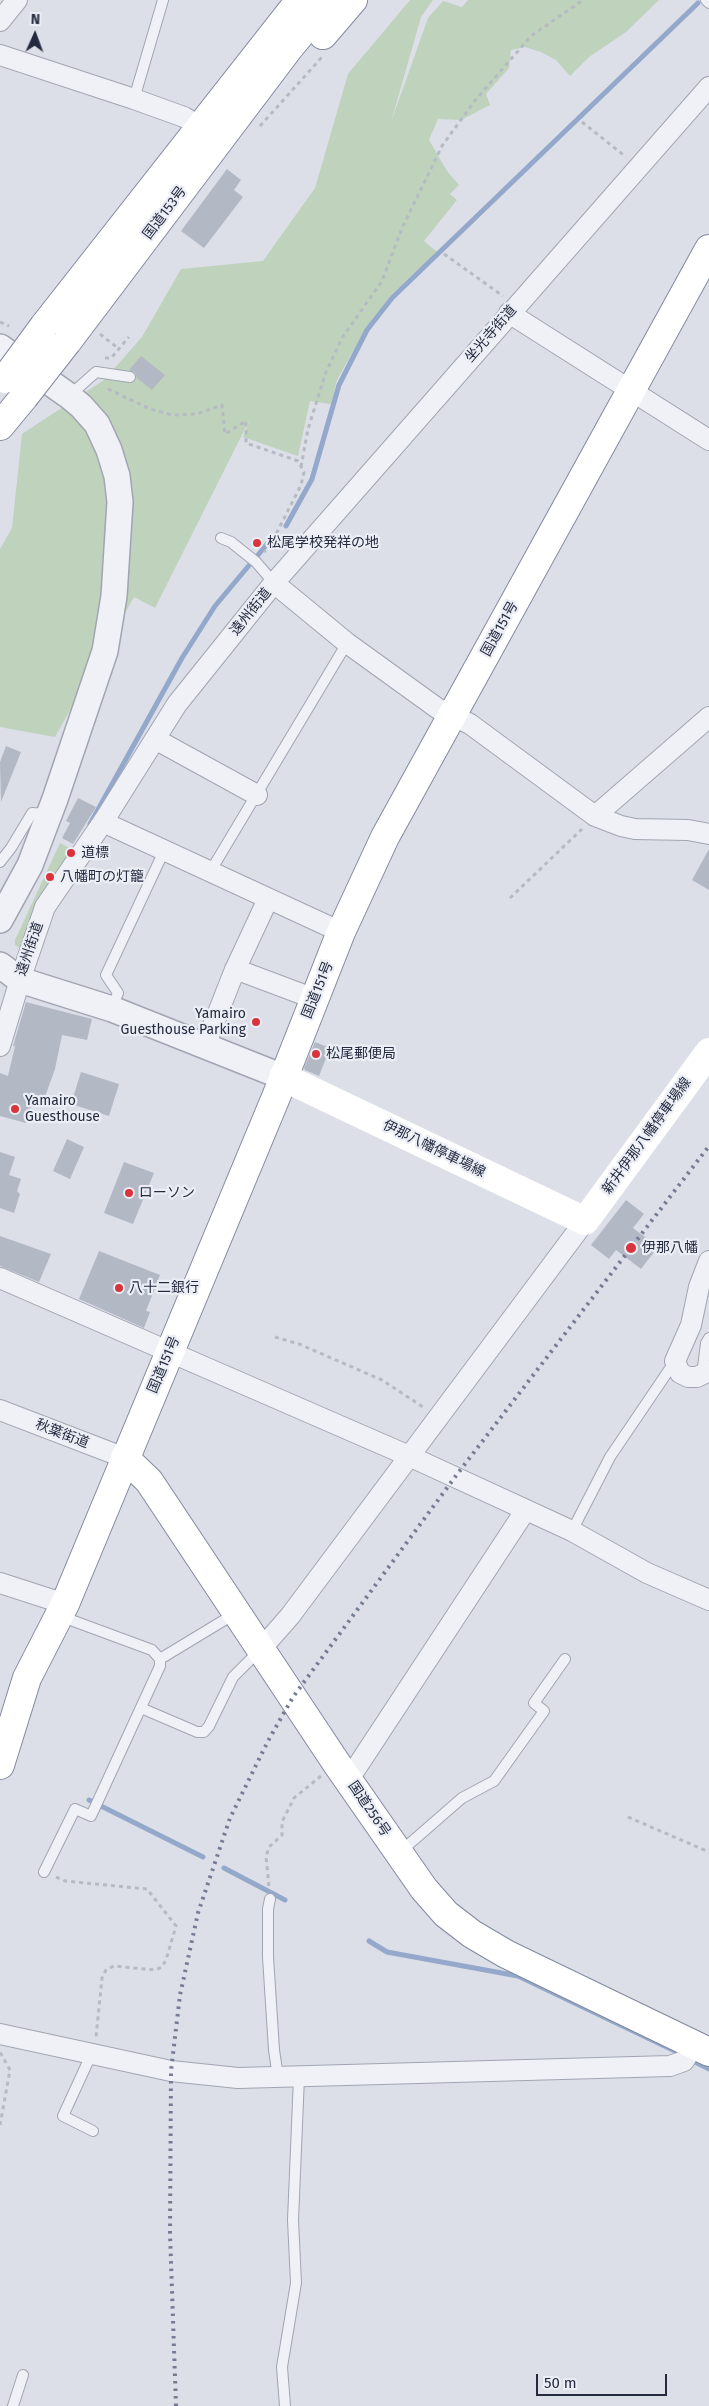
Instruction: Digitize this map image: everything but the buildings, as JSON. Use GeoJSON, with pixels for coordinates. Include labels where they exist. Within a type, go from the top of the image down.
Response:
{"type":"FeatureCollection","features":[{"type":"Feature","properties":{"kind":"main road","name":"国道153号"},"geometry":{"type":"LineString","coordinates":[[0,426],[10,387],[44,326],[199,126],[300,0]]}},
{"type":"Feature","properties":{"kind":"main road","name":"国道153号"},"geometry":{"type":"LineString","coordinates":[[10,387],[68,342],[329,0]]}},
{"type":"Feature","properties":{"kind":"main road"},"geometry":{"type":"LineString","coordinates":[[238,117],[262,110],[353,0]]}},
{"type":"Feature","properties":{"kind":"main road","name":"国道151号"},"geometry":{"type":"LineString","coordinates":[[0,1765],[4,1736],[28,1678],[62,1610],[283,1077],[341,932],[385,837],[709,249]]}},
{"type":"Feature","properties":{"kind":"main road","name":"新井伊那八幡停車場線"},"geometry":{"type":"LineString","coordinates":[[585,1221],[709,1052]]}},
{"type":"Feature","properties":{"kind":"main road","name":"伊那八幡停車場線"},"geometry":{"type":"LineString","coordinates":[[283,1077],[585,1221]]}},
{"type":"Feature","properties":{"kind":"main road","name":"国道256号"},"geometry":{"type":"LineString","coordinates":[[125,1458],[149,1481],[399,1853],[424,1889],[446,1914],[472,1934],[506,1954],[702,2049]]}},
{"type":"Feature","properties":{"kind":"street"},"geometry":{"type":"LineString","coordinates":[[0,21],[17,0]]}},
{"type":"Feature","properties":{"kind":"street"},"geometry":{"type":"LineString","coordinates":[[0,55],[134,99],[184,117],[199,126]]}},
{"type":"Feature","properties":{"kind":"street","name":"坐光寺街道"},"geometry":{"type":"LineString","coordinates":[[274,583],[512,309],[709,87]]}},
{"type":"Feature","properties":{"kind":"street"},"geometry":{"type":"LineString","coordinates":[[512,309],[632,391],[709,440]]}},
{"type":"Feature","properties":{"kind":"street"},"geometry":{"type":"LineString","coordinates":[[0,347],[69,396],[97,424],[109,450],[117,476],[119,494],[119,528],[114,596],[105,651],[30,865],[0,920]]}},
{"type":"Feature","properties":{"kind":"street"},"geometry":{"type":"LineString","coordinates":[[274,583],[347,643],[452,717],[470,724],[595,816],[622,826],[643,830],[688,830],[709,834]]}},
{"type":"Feature","properties":{"kind":"street","name":"遠州街道"},"geometry":{"type":"LineString","coordinates":[[0,1046],[10,972],[45,907],[103,822],[177,704],[274,583]]}},
{"type":"Feature","properties":{"kind":"street"},"geometry":{"type":"LineString","coordinates":[[595,816],[709,717]]}},
{"type":"Feature","properties":{"kind":"street"},"geometry":{"type":"LineString","coordinates":[[155,739],[256,795]]}},
{"type":"Feature","properties":{"kind":"street"},"geometry":{"type":"LineString","coordinates":[[103,822],[341,932]]}},
{"type":"Feature","properties":{"kind":"street"},"geometry":{"type":"LineString","coordinates":[[205,1046],[235,969],[268,899]]}},
{"type":"Feature","properties":{"kind":"street"},"geometry":{"type":"LineString","coordinates":[[235,969],[315,999]]}},
{"type":"Feature","properties":{"kind":"street"},"geometry":{"type":"LineString","coordinates":[[10,972],[112,1009],[283,1077]]}},
{"type":"Feature","properties":{"kind":"street"},"geometry":{"type":"LineString","coordinates":[[261,1649],[290,1616],[585,1221]]}},
{"type":"Feature","properties":{"kind":"street"},"geometry":{"type":"LineString","coordinates":[[705,1373],[688,1377],[680,1373],[676,1362],[691,1326],[699,1286],[709,1261]]}},
{"type":"Feature","properties":{"kind":"street"},"geometry":{"type":"LineString","coordinates":[[0,1278],[409,1456],[572,1531],[647,1573],[709,1600]]}},
{"type":"Feature","properties":{"kind":"street"},"geometry":{"type":"LineString","coordinates":[[691,1326],[709,1314]]}},
{"type":"Feature","properties":{"kind":"street","name":"秋葉街道"},"geometry":{"type":"LineString","coordinates":[[0,1410],[125,1458]]}},
{"type":"Feature","properties":{"kind":"street"},"geometry":{"type":"LineString","coordinates":[[343,1771],[525,1511]]}},
{"type":"Feature","properties":{"kind":"street"},"geometry":{"type":"LineString","coordinates":[[0,1583],[62,1610]]}},
{"type":"Feature","properties":{"kind":"street"},"geometry":{"type":"LineString","coordinates":[[0,2034],[171,2072],[238,2078],[670,2066],[684,2061],[702,2049]]}},
{"type":"Feature","properties":{"kind":"lane"},"geometry":{"type":"LineString","coordinates":[[134,99],[163,0]]}},
{"type":"Feature","properties":{"kind":"lane"},"geometry":{"type":"LineString","coordinates":[[706,0],[709,3]]}},
{"type":"Feature","properties":{"kind":"lane"},"geometry":{"type":"LineString","coordinates":[[69,396],[96,372],[130,377]]}},
{"type":"Feature","properties":{"kind":"lane","name":"遠州街道"},"geometry":{"type":"LineString","coordinates":[[220,538],[231,542],[256,562],[274,583]]}},
{"type":"Feature","properties":{"kind":"lane"},"geometry":{"type":"LineString","coordinates":[[210,872],[347,643]]}},
{"type":"Feature","properties":{"kind":"lane"},"geometry":{"type":"LineString","coordinates":[[0,862],[11,848],[32,813],[49,814]]}},
{"type":"Feature","properties":{"kind":"lane"},"geometry":{"type":"LineString","coordinates":[[112,1009],[118,993],[106,975],[164,851]]}},
{"type":"Feature","properties":{"kind":"lane"},"geometry":{"type":"LineString","coordinates":[[705,1373],[706,1343],[709,1338]]}},
{"type":"Feature","properties":{"kind":"lane"},"geometry":{"type":"LineString","coordinates":[[572,1531],[610,1457],[676,1362]]}},
{"type":"Feature","properties":{"kind":"lane"},"geometry":{"type":"LineString","coordinates":[[44,1872],[75,1809],[92,1814],[160,1666],[160,1659],[152,1650],[62,1610]]}},
{"type":"Feature","properties":{"kind":"lane"},"geometry":{"type":"LineString","coordinates":[[160,1659],[237,1612]]}},
{"type":"Feature","properties":{"kind":"lane"},"geometry":{"type":"LineString","coordinates":[[141,1708],[197,1732],[204,1732],[209,1726],[233,1677],[261,1649]]}},
{"type":"Feature","properties":{"kind":"lane"},"geometry":{"type":"LineString","coordinates":[[399,1853],[462,1798],[494,1781],[544,1711],[534,1703],[565,1659]]}},
{"type":"Feature","properties":{"kind":"lane"},"geometry":{"type":"LineString","coordinates":[[270,1899],[268,1909],[268,1957],[274,2050],[278,2077]]}},
{"type":"Feature","properties":{"kind":"lane"},"geometry":{"type":"LineString","coordinates":[[91,2055],[63,2116],[94,2131]]}},
{"type":"Feature","properties":{"kind":"lane"},"geometry":{"type":"LineString","coordinates":[[284,2406],[282,2367],[296,2283],[293,2220],[298,2077]]}},
{"type":"Feature","properties":{"kind":"lane"},"geometry":{"type":"LineString","coordinates":[[13,2406],[23,2375]]}},
{"type":"Feature","properties":{"kind":"path"},"geometry":{"type":"LineString","coordinates":[[302,467],[308,429],[326,372],[342,338],[382,281],[402,228],[442,146],[473,103],[531,36],[583,0]]}},
{"type":"Feature","properties":{"kind":"path"},"geometry":{"type":"LineString","coordinates":[[582,122],[638,167]]}},
{"type":"Feature","properties":{"kind":"path"},"geometry":{"type":"LineString","coordinates":[[444,254],[512,309]]}},
{"type":"Feature","properties":{"kind":"path"},"geometry":{"type":"LineString","coordinates":[[96,331],[119,349]]}},
{"type":"Feature","properties":{"kind":"path"},"geometry":{"type":"LineString","coordinates":[[89,379],[150,409],[172,415],[197,414],[222,405],[225,434],[246,421],[246,443],[298,461],[304,472],[301,485],[271,544],[256,562]]}},
{"type":"Feature","properties":{"kind":"path"},"geometry":{"type":"LineString","coordinates":[[510,898],[595,816]]}},
{"type":"Feature","properties":{"kind":"path"},"geometry":{"type":"LineString","coordinates":[[275,1337],[298,1344],[382,1380],[439,1417]]}},
{"type":"Feature","properties":{"kind":"path"},"geometry":{"type":"LineString","coordinates":[[268,1879],[266,1857],[269,1847],[282,1835],[282,1822],[294,1798],[343,1771]]}},
{"type":"Feature","properties":{"kind":"path"},"geometry":{"type":"LineString","coordinates":[[628,1817],[709,1852]]}},
{"type":"Feature","properties":{"kind":"path"},"geometry":{"type":"LineString","coordinates":[[44,1872],[65,1881],[147,1889],[176,1926],[166,1960],[162,1967],[155,1970],[114,1966],[106,1970],[102,1978],[96,2045],[91,2055]]}},
{"type":"Feature","properties":{"kind":"path"},"geometry":{"type":"LineString","coordinates":[[0,2052],[10,2070],[0,2125]]}},
{"type":"Feature","properties":{"kind":"green space"},"geometry":{"type":"Polygon","coordinates":[[[410,0],[433,0],[421,17],[391,122],[428,18],[443,1],[462,7],[468,0],[659,0],[626,32],[589,57],[570,76],[556,60],[541,52],[525,47],[511,50],[509,68],[486,94],[490,105],[461,120],[438,119],[429,140],[447,171],[459,185],[450,194],[457,200],[424,241],[437,252],[391,295],[366,328],[337,380],[331,404],[310,401],[298,456],[243,437],[250,419],[155,608],[134,597],[55,737],[0,727],[0,549],[12,528],[22,434],[104,380],[142,337],[181,269],[263,261],[315,188],[348,74],[410,0]]]}},
{"type":"Feature","properties":{"kind":"green space"},"geometry":{"type":"Polygon","coordinates":[[[60,843],[75,851],[39,901],[20,948],[15,945],[15,940],[60,843]]]}},
{"type":"Feature","properties":{"kind":"waterway"},"geometry":{"type":"LineString","coordinates":[[286,526],[312,479],[339,385],[367,330],[392,298],[698,3]]}},
{"type":"Feature","properties":{"kind":"waterway"},"geometry":{"type":"LineString","coordinates":[[258,555],[267,544]]}},
{"type":"Feature","properties":{"kind":"waterway"},"geometry":{"type":"LineString","coordinates":[[90,824],[182,658],[215,606],[251,563]]}},
{"type":"Feature","properties":{"kind":"waterway"},"geometry":{"type":"LineString","coordinates":[[89,1800],[203,1857]]}},
{"type":"Feature","properties":{"kind":"waterway"},"geometry":{"type":"LineString","coordinates":[[224,1868],[285,1900]]}},
{"type":"Feature","properties":{"kind":"waterway"},"geometry":{"type":"LineString","coordinates":[[369,1941],[387,1952],[518,1976],[677,2052]]}},
{"type":"Feature","properties":{"kind":"waterway"},"geometry":{"type":"LineString","coordinates":[[695,2062],[709,2069]]}},
{"type":"Feature","properties":{"kind":"railway"},"geometry":{"type":"LineString","coordinates":[[176,2406],[170,2233],[171,2071],[180,1995],[198,1913],[230,1818],[268,1741],[293,1697],[455,1477],[709,1146]]}},
{"type":"Feature","properties":{"kind":"place","name":"松尾学校発祥の地"},"geometry":{"type":"Point","coordinates":[257,543]}},
{"type":"Feature","properties":{"kind":"place","name":"道標"},"geometry":{"type":"Point","coordinates":[71,853]}},
{"type":"Feature","properties":{"kind":"place","name":"八幡町の灯籠"},"geometry":{"type":"Point","coordinates":[50,877]}},
{"type":"Feature","properties":{"kind":"place","name":"Yamairo Guesthouse Parking"},"geometry":{"type":"Point","coordinates":[256,1022]}},
{"type":"Feature","properties":{"kind":"place","name":"松尾郵便局"},"geometry":{"type":"Point","coordinates":[316,1054]}},
{"type":"Feature","properties":{"kind":"place","name":"Yamairo Guesthouse"},"geometry":{"type":"Point","coordinates":[15,1109]}},
{"type":"Feature","properties":{"kind":"place","name":"ローソン"},"geometry":{"type":"Point","coordinates":[129,1193]}},
{"type":"Feature","properties":{"kind":"place","name":"伊那八幡"},"geometry":{"type":"Point","coordinates":[631,1248]}},
{"type":"Feature","properties":{"kind":"place","name":"八十二銀行"},"geometry":{"type":"Point","coordinates":[119,1288]}}]}
